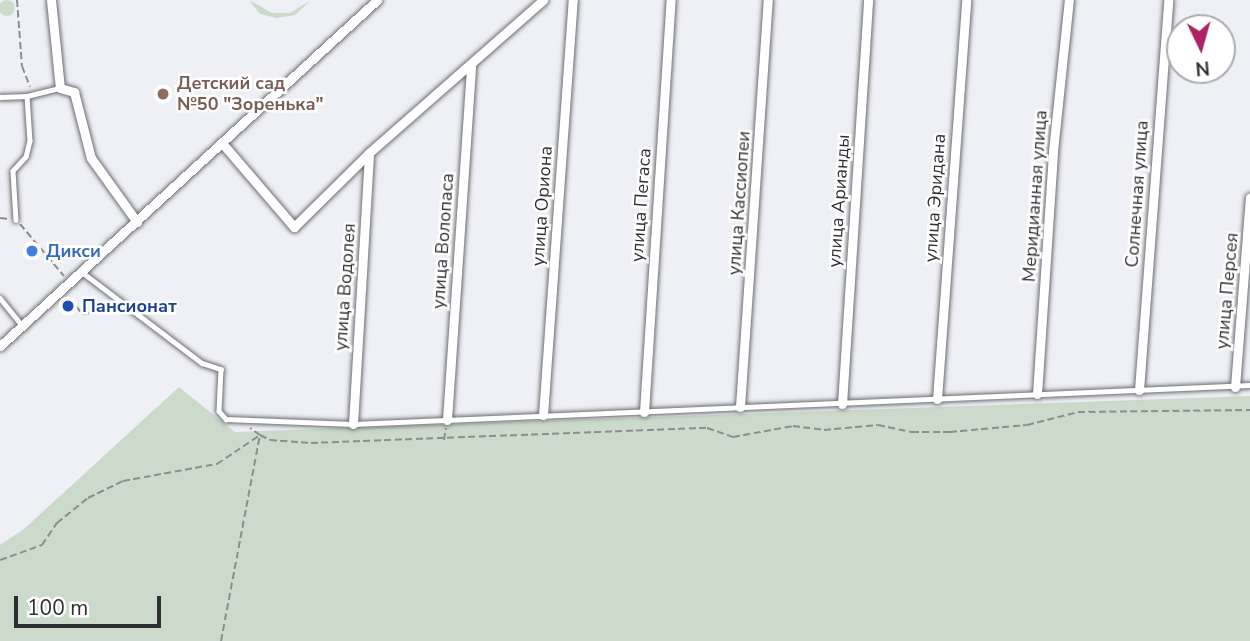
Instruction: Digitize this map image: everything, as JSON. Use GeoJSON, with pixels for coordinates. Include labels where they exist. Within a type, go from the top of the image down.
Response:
{"type":"FeatureCollection","features":[{"type":"Feature","properties":{"kind":"street"},"geometry":{"type":"LineString","coordinates":[[51,0],[60,88],[74,92],[91,158],[137,222]]}},
{"type":"Feature","properties":{"kind":"street"},"geometry":{"type":"LineString","coordinates":[[0,346],[377,0]]}},
{"type":"Feature","properties":{"kind":"street"},"geometry":{"type":"LineString","coordinates":[[222,143],[294,227],[369,153],[543,0]]}},
{"type":"Feature","properties":{"kind":"street","name":"улица Ориона"},"geometry":{"type":"LineString","coordinates":[[543,415],[573,0]]}},
{"type":"Feature","properties":{"kind":"street","name":"улица Пегаса"},"geometry":{"type":"LineString","coordinates":[[644,412],[671,0]]}},
{"type":"Feature","properties":{"kind":"street","name":"улица Кассиопеи"},"geometry":{"type":"LineString","coordinates":[[740,407],[768,0]]}},
{"type":"Feature","properties":{"kind":"street","name":"улица Арианды"},"geometry":{"type":"LineString","coordinates":[[842,404],[867,0]]}},
{"type":"Feature","properties":{"kind":"street","name":"улица Эридана"},"geometry":{"type":"LineString","coordinates":[[937,399],[966,0]]}},
{"type":"Feature","properties":{"kind":"street","name":"Меридианная улица"},"geometry":{"type":"LineString","coordinates":[[1037,394],[1052,151],[1069,0]]}},
{"type":"Feature","properties":{"kind":"street","name":"Солнечная улица"},"geometry":{"type":"LineString","coordinates":[[1139,390],[1168,0]]}},
{"type":"Feature","properties":{"kind":"street","name":"улица Волопаса"},"geometry":{"type":"LineString","coordinates":[[447,420],[471,65]]}},
{"type":"Feature","properties":{"kind":"street","name":"улица Водолея"},"geometry":{"type":"LineString","coordinates":[[353,424],[369,153]]}},
{"type":"Feature","properties":{"kind":"street","name":"улица Персея"},"geometry":{"type":"LineString","coordinates":[[1235,387],[1250,198]]}},
{"type":"Feature","properties":{"kind":"lane"},"geometry":{"type":"LineString","coordinates":[[0,97],[27,96],[60,88]]}},
{"type":"Feature","properties":{"kind":"lane"},"geometry":{"type":"LineString","coordinates":[[16,220],[13,172],[26,157],[30,141],[27,96]]}},
{"type":"Feature","properties":{"kind":"lane"},"geometry":{"type":"LineString","coordinates":[[81,272],[134,309],[202,363],[221,369],[219,411],[226,419],[353,424],[1250,385]]}},
{"type":"Feature","properties":{"kind":"lane"},"geometry":{"type":"LineString","coordinates":[[0,298],[23,325]]}},
{"type":"Feature","properties":{"kind":"path"},"geometry":{"type":"LineString","coordinates":[[18,0],[22,66],[31,85],[27,96]]}},
{"type":"Feature","properties":{"kind":"path"},"geometry":{"type":"LineString","coordinates":[[0,218],[16,220],[70,283],[74,289],[69,294],[82,314],[134,309]]}},
{"type":"Feature","properties":{"kind":"path"},"geometry":{"type":"LineString","coordinates":[[0,561],[42,545],[57,523],[111,487],[217,464],[260,435],[311,443],[592,435],[623,429],[707,428],[733,437],[793,426],[824,430],[878,425],[912,432],[950,432],[1027,425],[1079,412],[1250,410]]}},
{"type":"Feature","properties":{"kind":"path"},"geometry":{"type":"LineString","coordinates":[[220,641],[260,435]]}},
{"type":"Feature","properties":{"kind":"green space"},"geometry":{"type":"Polygon","coordinates":[[[4,0],[10,0],[15,8],[13,14],[4,16],[-1,11],[-1,5],[4,0]]]}},
{"type":"Feature","properties":{"kind":"green space"},"geometry":{"type":"Polygon","coordinates":[[[249,0],[272,13],[290,13],[311,0],[295,15],[277,18],[260,14],[249,0]]]}},
{"type":"Feature","properties":{"kind":"green space"},"geometry":{"type":"Polygon","coordinates":[[[179,387],[235,432],[1250,396],[1250,641],[0,641],[0,545],[24,529],[179,387]]]}},
{"type":"Feature","properties":{"kind":"place","name":"Детский сад №50 \"Зоренька\""},"geometry":{"type":"Point","coordinates":[163,94]}},
{"type":"Feature","properties":{"kind":"place","name":"Дикси"},"geometry":{"type":"Point","coordinates":[32,251]}},
{"type":"Feature","properties":{"kind":"place","name":"Пансионат"},"geometry":{"type":"Point","coordinates":[68,306]}}]}
